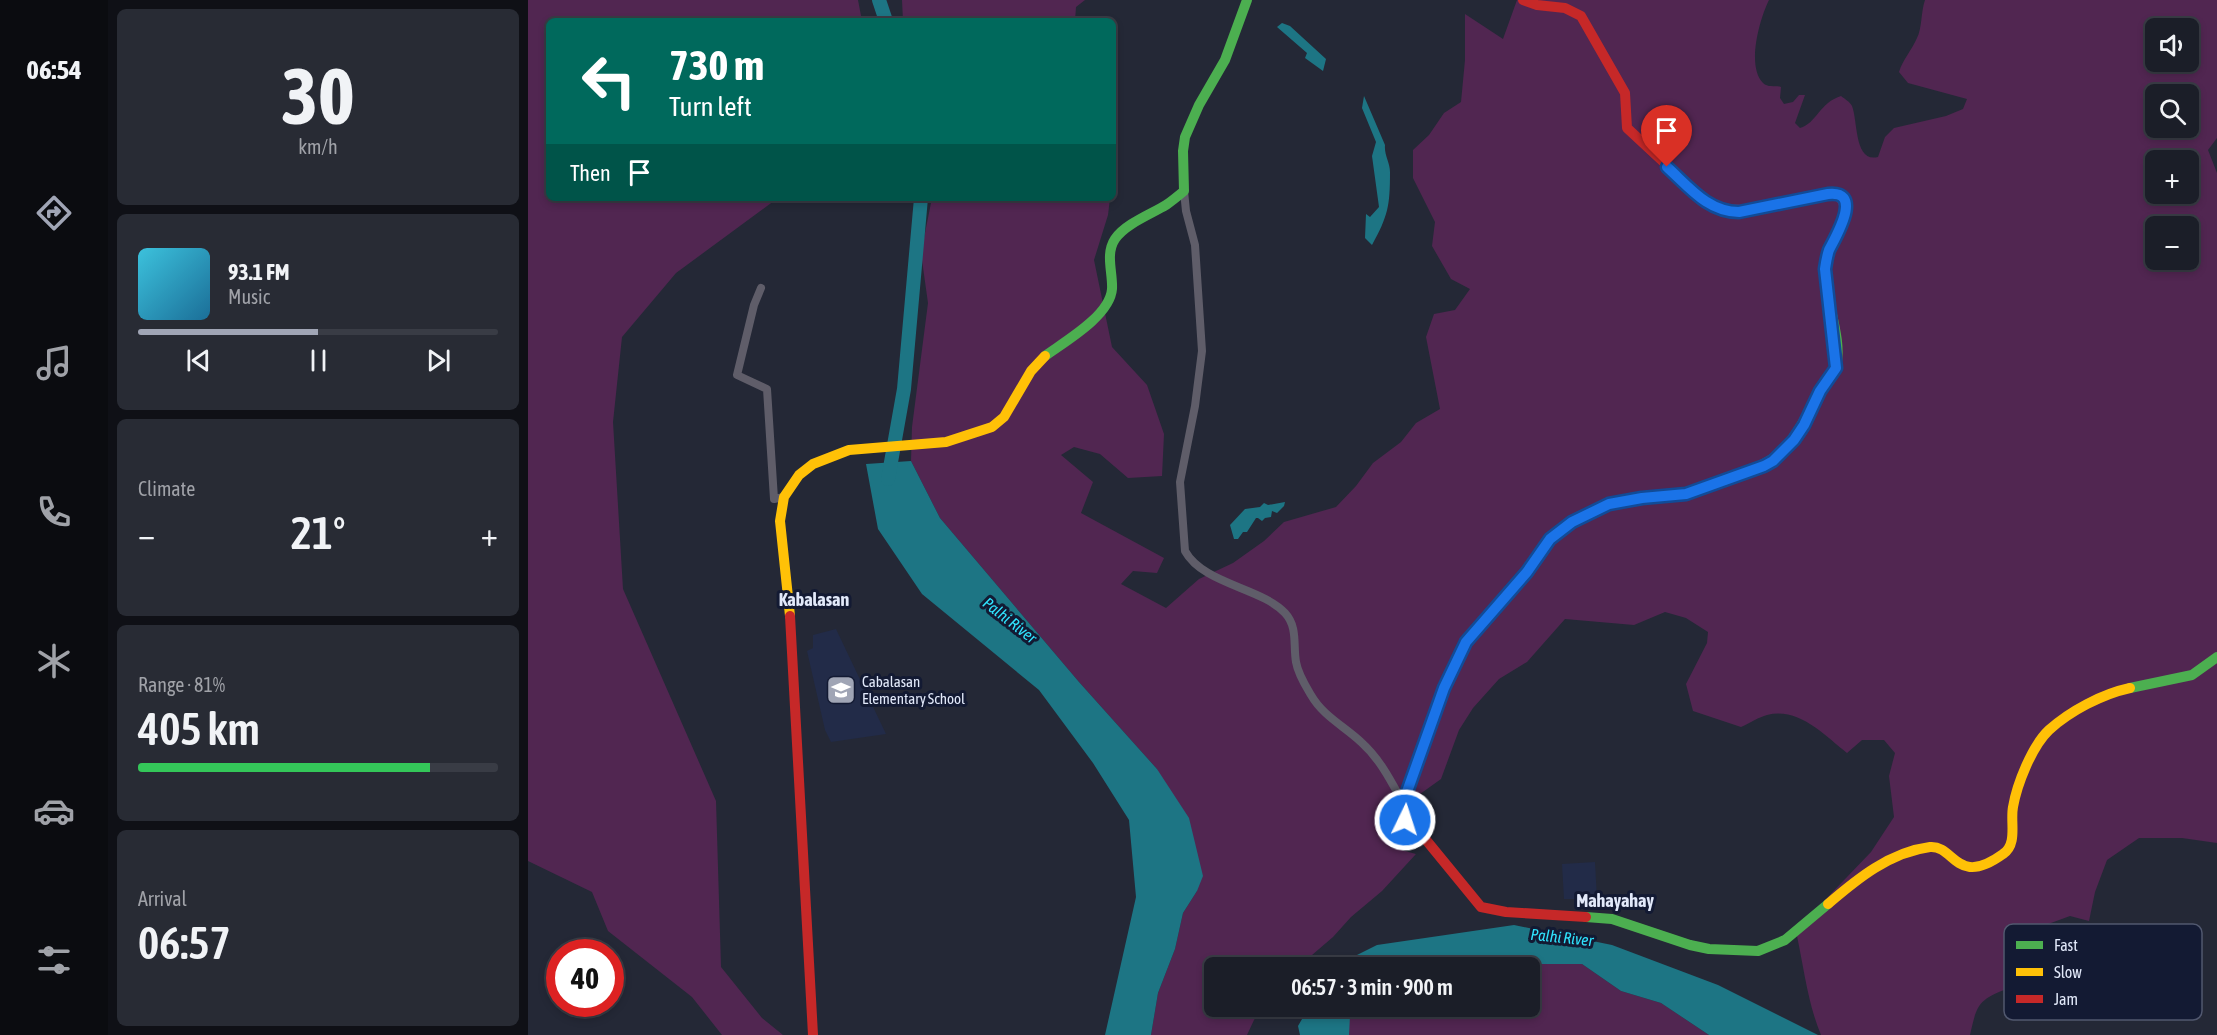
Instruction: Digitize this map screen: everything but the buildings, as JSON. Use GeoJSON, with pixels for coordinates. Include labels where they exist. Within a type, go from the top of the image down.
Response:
{"type":"FeatureCollection","features":[{"type":"Feature","properties":{"kind":"street"},"geometry":{"type":"LineString","coordinates":[[1246,0],[1225,60],[1199,105],[1185,137],[1183,151],[1186,211],[1195,245],[1202,351],[1195,406],[1180,482],[1185,551],[1190,559],[1203,570],[1283,611],[1293,625],[1298,670],[1313,699],[1329,716],[1366,747],[1382,767],[1403,803],[1405,820],[1422,835],[1481,907],[1506,912],[1612,919],[1709,949],[1758,951],[1767,949],[1785,940],[1854,881],[1881,864],[1900,856],[1932,847],[1939,849],[1961,866],[1975,868],[2004,854],[2010,848],[2012,841],[2012,810],[2017,788],[2037,745],[2049,730],[2075,712],[2114,692],[2192,675],[2217,657]]}},
{"type":"Feature","properties":{"kind":"street"},"geometry":{"type":"LineString","coordinates":[[1403,803],[1444,688],[1466,642],[1527,572],[1550,539],[1572,522],[1609,504],[1686,494],[1773,461],[1794,440],[1804,425],[1820,391],[1836,368],[1825,269],[1826,260],[1845,215],[1845,203],[1842,197],[1836,193],[1828,194],[1739,212],[1719,210],[1710,205],[1628,128],[1624,116],[1627,99],[1625,93],[1581,16],[1572,8],[1560,4],[1532,4],[1523,0]]}},
{"type":"Feature","properties":{"kind":"street"},"geometry":{"type":"LineString","coordinates":[[813,1035],[790,609],[780,521],[784,497],[799,475],[813,464],[849,450],[946,442],[992,427],[1004,417],[1031,371],[1045,356],[1084,330],[1108,302],[1112,290],[1109,263],[1115,239],[1139,219],[1166,205],[1184,191]]}},
{"type":"Feature","properties":{"kind":"street"},"geometry":{"type":"LineString","coordinates":[[761,288],[754,304],[737,375],[767,389],[774,499],[784,497]]}},
{"type":"Feature","properties":{"kind":"shaded area"},"geometry":{"type":"Polygon","coordinates":[[[528,0],[858,0],[861,18],[546,18],[546,201],[774,201],[676,273],[622,337],[613,422],[623,589],[716,801],[721,967],[762,1018],[783,1035],[722,1035],[692,997],[624,944],[624,939],[618,939],[608,931],[592,892],[528,861],[528,0]]]}},
{"type":"Feature","properties":{"kind":"shaded area"},"geometry":{"type":"Polygon","coordinates":[[[902,0],[1085,0],[1076,7],[1075,18],[903,18],[902,0]]]}},
{"type":"Feature","properties":{"kind":"shaded area"},"geometry":{"type":"Polygon","coordinates":[[[1517,0],[1769,0],[1762,18],[1755,54],[1758,75],[1763,83],[1781,87],[1780,98],[1784,104],[1793,102],[1799,95],[1805,95],[1795,123],[1800,128],[1810,122],[1828,103],[1841,96],[1852,106],[1858,139],[1865,154],[1878,157],[1885,137],[1894,128],[1946,116],[1963,109],[1967,99],[1908,83],[1899,72],[1919,34],[1925,0],[2217,0],[2217,138],[2208,150],[2217,173],[2217,843],[2182,838],[2139,838],[2107,860],[2095,892],[2089,921],[2070,916],[2048,924],[2004,924],[2004,990],[1980,1004],[1970,1035],[1821,1035],[1810,999],[1797,936],[1823,902],[1871,852],[1894,817],[1889,776],[1895,753],[1884,740],[1862,740],[1847,753],[1810,724],[1790,715],[1767,715],[1741,727],[1693,711],[1686,684],[1707,643],[1708,632],[1686,618],[1665,612],[1634,625],[1565,619],[1527,662],[1499,679],[1473,708],[1459,730],[1441,779],[1420,794],[1401,822],[1390,847],[1416,854],[1382,891],[1310,957],[1204,957],[1204,1017],[1256,1017],[1247,1035],[1151,1035],[1158,993],[1175,949],[1183,913],[1197,891],[1157,769],[1079,682],[940,518],[911,461],[912,427],[928,303],[921,253],[931,201],[1110,201],[1108,215],[1094,260],[1112,347],[1147,385],[1164,434],[1162,476],[1128,478],[1100,454],[1074,447],[1061,455],[1093,482],[1081,513],[1164,558],[1157,573],[1133,571],[1121,584],[1166,608],[1199,579],[1233,563],[1264,541],[1284,522],[1336,507],[1373,463],[1401,442],[1416,423],[1440,409],[1426,337],[1434,314],[1455,310],[1470,289],[1451,279],[1432,246],[1435,222],[1413,178],[1413,150],[1429,135],[1444,113],[1461,102],[1465,60],[1465,14],[1503,39],[1517,0]]]}},
{"type":"Feature","properties":{"kind":"shaded area","name":"Cabalasan Elementary School"},"geometry":{"type":"Polygon","coordinates":[[[836,629],[886,734],[831,742],[825,730],[807,651],[813,648],[813,635],[836,629]]]}},
{"type":"Feature","properties":{"kind":"shaded area"},"geometry":{"type":"Polygon","coordinates":[[[1595,862],[1597,899],[1564,899],[1562,864],[1595,862]]]}},
{"type":"Feature","properties":{"kind":"shaded area"},"geometry":{"type":"Polygon","coordinates":[[[1540,964],[1582,964],[1621,991],[1661,1003],[1709,1035],[1349,1035],[1347,1033],[1350,1017],[1540,1017],[1540,964]]]}},
{"type":"Feature","properties":{"kind":"water"},"geometry":{"type":"Polygon","coordinates":[[[1282,23],[1290,26],[1326,59],[1323,71],[1305,58],[1307,53],[1277,27],[1282,23]]]}},
{"type":"Feature","properties":{"kind":"water"},"geometry":{"type":"Polygon","coordinates":[[[1364,96],[1385,145],[1390,172],[1387,210],[1372,245],[1365,238],[1366,214],[1370,217],[1379,207],[1372,156],[1376,142],[1362,108],[1364,96]]]}},
{"type":"Feature","properties":{"kind":"water"},"geometry":{"type":"Polygon","coordinates":[[[911,461],[940,518],[1079,682],[1157,769],[1189,818],[1203,876],[1197,891],[1183,913],[1175,949],[1158,993],[1151,1035],[1105,1035],[1136,897],[1129,820],[1093,763],[1039,690],[922,594],[878,529],[866,464],[911,461]]]}},
{"type":"Feature","properties":{"kind":"water"},"geometry":{"type":"Polygon","coordinates":[[[1285,502],[1277,513],[1272,511],[1271,517],[1262,521],[1256,518],[1247,532],[1243,532],[1238,539],[1234,539],[1230,525],[1245,509],[1260,507],[1264,503],[1268,505],[1285,502]]]}},
{"type":"Feature","properties":{"kind":"water"},"geometry":{"type":"Polygon","coordinates":[[[1514,925],[1612,945],[1718,985],[1818,1035],[1709,1035],[1661,1003],[1621,991],[1582,964],[1540,964],[1540,957],[1353,957],[1377,945],[1514,925]]]}},
{"type":"Feature","properties":{"kind":"water"},"geometry":{"type":"Polygon","coordinates":[[[1303,1017],[1350,1017],[1349,1035],[1300,1035],[1298,1026],[1303,1017]]]}},
{"type":"Feature","properties":{"kind":"waterway","name":"Palhi River"},"geometry":{"type":"LineString","coordinates":[[879,0],[885,18]]}},
{"type":"Feature","properties":{"kind":"waterway","name":"Palhi River"},"geometry":{"type":"LineString","coordinates":[[888,479],[904,389],[921,201]]}},
{"type":"Feature","properties":{"kind":"traffic: fast"},"geometry":{"type":"LineString","coordinates":[[1045,356],[1074,336],[1103,309],[1112,289],[1110,251],[1119,234],[1184,191],[1185,137],[1199,105],[1225,60],[1247,0]]}},
{"type":"Feature","properties":{"kind":"traffic: fast"},"geometry":{"type":"LineString","coordinates":[[1590,513],[1624,501],[1698,491],[1756,468],[1787,446],[1836,367],[1837,341],[1826,285],[1826,259]]}},
{"type":"Feature","properties":{"kind":"traffic: fast"},"geometry":{"type":"LineString","coordinates":[[2130,688],[2192,675],[2217,657]]}},
{"type":"Feature","properties":{"kind":"traffic: fast"},"geometry":{"type":"LineString","coordinates":[[1586,917],[1612,919],[1709,949],[1758,951],[1785,940],[1828,904]]}},
{"type":"Feature","properties":{"kind":"traffic: slow"},"geometry":{"type":"LineString","coordinates":[[790,616],[780,521],[784,497],[799,475],[813,464],[849,450],[946,442],[992,427],[1004,417],[1031,371],[1045,356]]}},
{"type":"Feature","properties":{"kind":"traffic: slow"},"geometry":{"type":"LineString","coordinates":[[1417,767],[1445,689],[1466,642],[1527,572],[1550,539],[1572,522],[1590,513]]}},
{"type":"Feature","properties":{"kind":"traffic: slow"},"geometry":{"type":"LineString","coordinates":[[1828,904],[1875,868],[1901,854],[1930,847],[1938,848],[1958,862],[1975,867],[2003,854],[2008,850],[2012,839],[2012,813],[2018,788],[2031,755],[2043,737],[2057,723],[2076,710],[2108,694],[2130,688]]}},
{"type":"Feature","properties":{"kind":"traffic: jam"},"geometry":{"type":"LineString","coordinates":[[1523,0],[1537,5],[1565,8],[1581,16],[1625,93],[1627,128],[1710,205],[1726,209],[1757,209],[1836,193],[1842,200],[1845,216],[1826,259]]}},
{"type":"Feature","properties":{"kind":"traffic: jam"},"geometry":{"type":"LineString","coordinates":[[790,616],[813,1035]]}},
{"type":"Feature","properties":{"kind":"traffic: jam"},"geometry":{"type":"LineString","coordinates":[[1417,767],[1402,808],[1405,820],[1422,835],[1481,907],[1506,912],[1586,917]]}},
{"type":"Feature","properties":{"kind":"place","name":"Cabalasan Elementary School"},"geometry":{"type":"Point","coordinates":[841,690]}},
{"type":"Feature","properties":{"kind":"district","name":"Kabalasan"},"geometry":{"type":"Point","coordinates":[814,599]}},
{"type":"Feature","properties":{"kind":"district","name":"Mahayahay"},"geometry":{"type":"Point","coordinates":[1615,900]}},
{"type":"Feature","properties":{"kind":"route"},"geometry":{"type":"LineString","coordinates":[[1405,820],[1403,803],[1444,688],[1466,642],[1527,572],[1550,539],[1572,522],[1609,504],[1686,494],[1773,461],[1794,440],[1804,425],[1820,391],[1835,372],[1836,351],[1825,269],[1829,251],[1845,215],[1845,203],[1842,197],[1836,193],[1828,194],[1729,212],[1710,205],[1667,167]]}}]}
